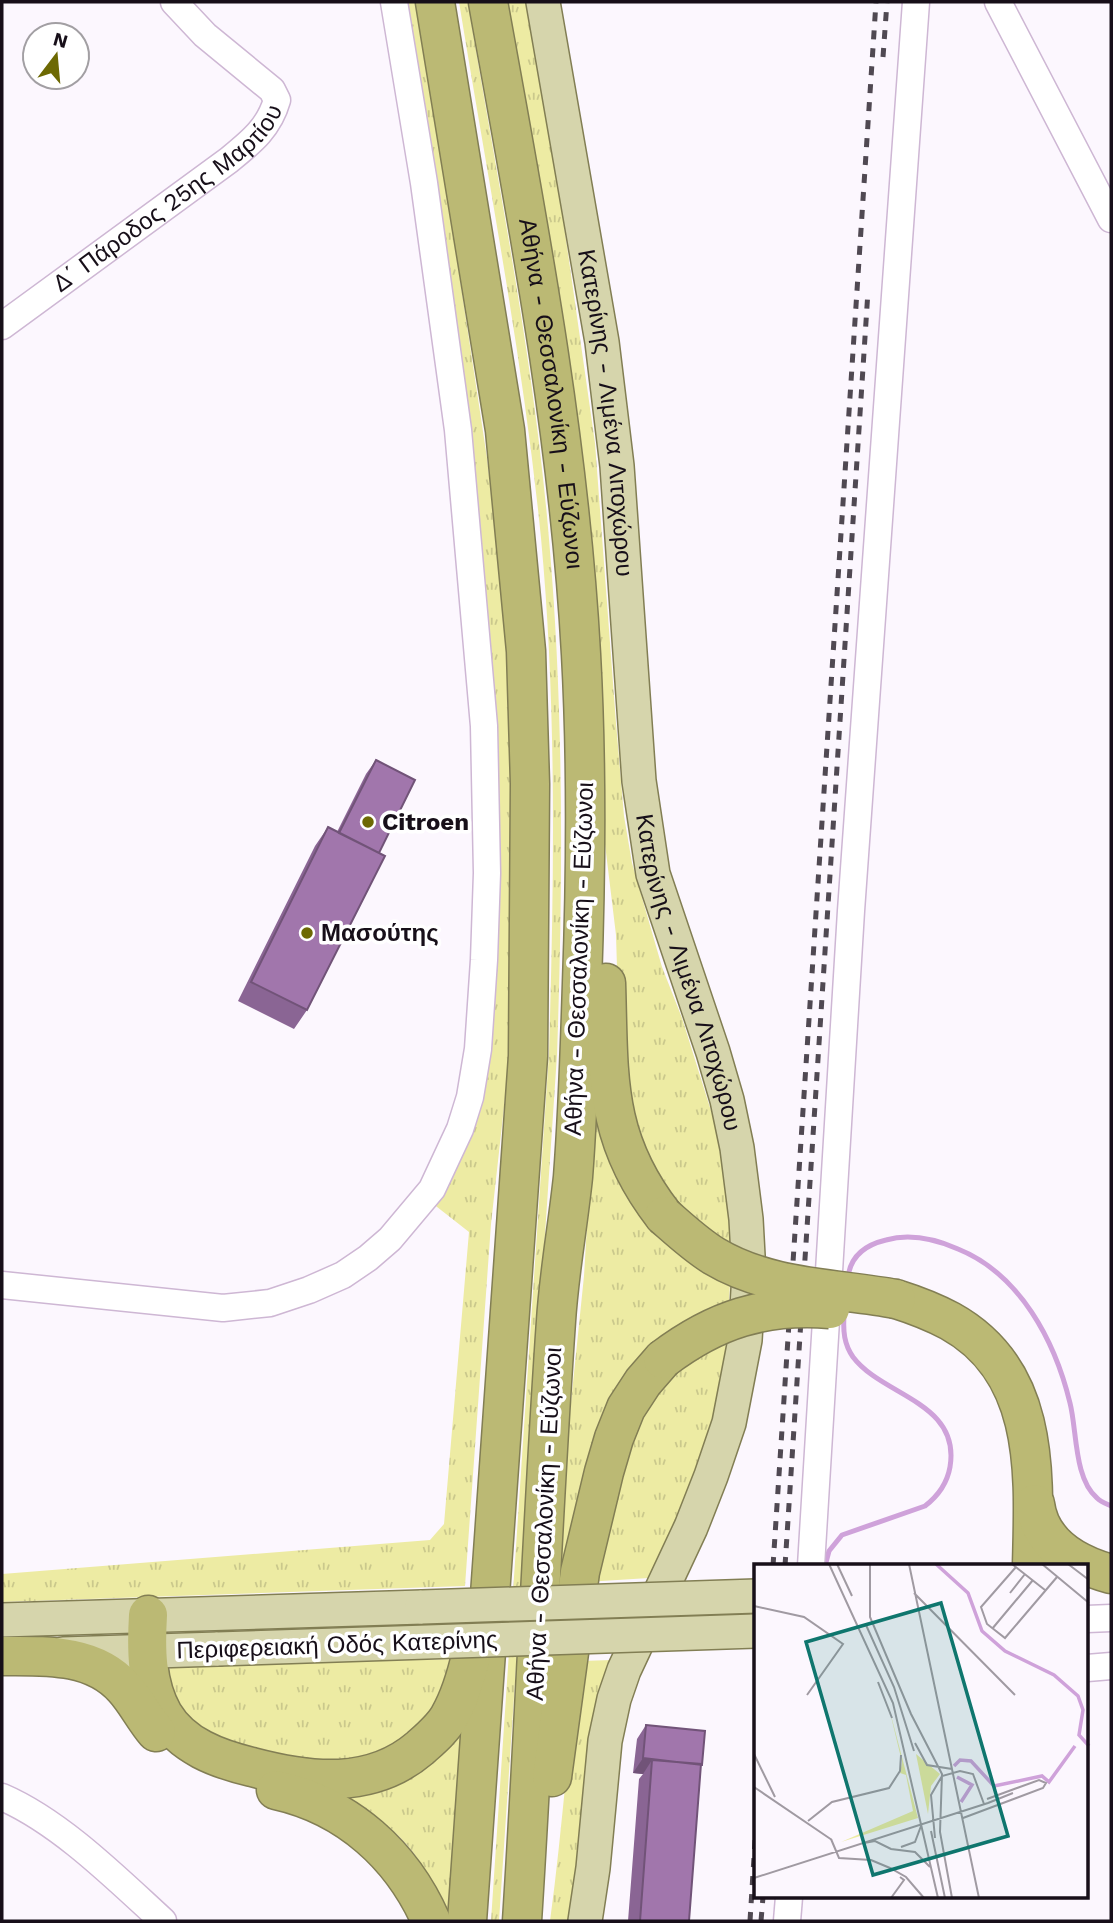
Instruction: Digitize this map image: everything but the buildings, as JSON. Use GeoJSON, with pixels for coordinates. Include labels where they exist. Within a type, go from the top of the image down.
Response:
{"type":"FeatureCollection","features":[{"type":"Feature","properties":{"kind":"highway","name":"Αθήνα - Θεσσαλονίκη - Εύζωνοι"},"geometry":{"type":"LineString","coordinates":[[435,2],[505,430],[526,651],[530,785],[528,1056],[467,1921]]}},
{"type":"Feature","properties":{"kind":"highway","name":"Αθήνα - Θεσσαλονίκη - Εύζωνοι"},"geometry":{"type":"LineString","coordinates":[[488,2],[524,200],[559,420],[581,653],[585,782],[580,1055],[573,1178],[556,1313],[549,1417],[523,1917]]}},
{"type":"Feature","properties":{"kind":"highway"},"geometry":{"type":"LineString","coordinates":[[585,782],[599,852],[613,1112],[624,1150],[636,1177],[664,1216],[716,1257],[745,1271],[781,1282],[893,1309],[919,1327],[942,1338],[981,1373],[998,1400],[1008,1427],[1013,1455],[1013,1512],[1007,1564]]}},
{"type":"Feature","properties":{"kind":"highway"},"geometry":{"type":"LineString","coordinates":[[523,1917],[545,1826],[580,1572],[604,1472],[626,1409],[643,1382],[663,1359],[690,1339],[738,1317],[797,1307],[925,1309],[953,1322],[975,1339],[995,1360],[1014,1390],[1025,1422],[1032,1452],[1032,1564]]}},
{"type":"Feature","properties":{"kind":"highway"},"geometry":{"type":"LineString","coordinates":[[1033,1488],[1042,1527],[1054,1544],[1074,1561],[1083,1564]]}},
{"type":"Feature","properties":{"kind":"highway"},"geometry":{"type":"LineString","coordinates":[[1088,1566],[1111,1574]]}},
{"type":"Feature","properties":{"kind":"highway"},"geometry":{"type":"LineString","coordinates":[[136,1634],[163,1714],[178,1733],[199,1749],[223,1759],[286,1776],[343,1780],[368,1776],[393,1766],[414,1753],[433,1737],[448,1718],[469,1664],[491,1568]]}},
{"type":"Feature","properties":{"kind":"highway"},"geometry":{"type":"LineString","coordinates":[[136,1634],[129,1688],[137,1707]]}},
{"type":"Feature","properties":{"kind":"highway"},"geometry":{"type":"LineString","coordinates":[[2,1656],[39,1656],[93,1664],[125,1689],[168,1745],[191,1763],[245,1783],[308,1799],[338,1813],[372,1837],[399,1867],[421,1898],[431,1921]]}},
{"type":"Feature","properties":{"kind":"main road","name":"Κατερίνης - Λιμένα Λιτοχώρου"},"geometry":{"type":"LineString","coordinates":[[543,2],[602,342],[617,466],[639,781],[653,874],[727,1100],[737,1148],[746,1219],[749,1274],[745,1339],[729,1423],[691,1527],[624,1670],[614,1699],[605,1741],[585,1921]]}},
{"type":"Feature","properties":{"kind":"main road","name":"Περιφερειακή Οδός Κατερίνης"},"geometry":{"type":"LineString","coordinates":[[2,1656],[136,1634],[217,1613],[754,1596]]}},
{"type":"Feature","properties":{"kind":"main road","name":"Περιφερειακή Οδός Κατερίνης"},"geometry":{"type":"LineString","coordinates":[[2,1620],[136,1634],[218,1649],[754,1631]]}},
{"type":"Feature","properties":{"kind":"street","name":"Δ΄ Πάροδος 25ης Μαρτίου"},"geometry":{"type":"LineString","coordinates":[[2,326],[229,160],[261,134],[272,117],[277,100],[272,90],[205,35],[174,2]]}},
{"type":"Feature","properties":{"kind":"street"},"geometry":{"type":"LineString","coordinates":[[2,1285],[223,1308],[270,1303],[309,1290],[342,1275],[368,1258],[390,1239],[432,1189],[460,1129],[470,1097],[478,1048],[485,960],[487,860],[484,726],[458,430],[424,183],[394,2]]}},
{"type":"Feature","properties":{"kind":"street"},"geometry":{"type":"LineString","coordinates":[[811,1564],[851,911],[916,2]]}},
{"type":"Feature","properties":{"kind":"street"},"geometry":{"type":"LineString","coordinates":[[998,2],[1111,219]]}},
{"type":"Feature","properties":{"kind":"street"},"geometry":{"type":"LineString","coordinates":[[1088,1585],[1111,1584]]}},
{"type":"Feature","properties":{"kind":"street"},"geometry":{"type":"LineString","coordinates":[[1088,1619],[1111,1618]]}},
{"type":"Feature","properties":{"kind":"street"},"geometry":{"type":"LineString","coordinates":[[1088,1668],[1111,1666]]}},
{"type":"Feature","properties":{"kind":"street"},"geometry":{"type":"LineString","coordinates":[[2,1797],[20,1805],[62,1833],[163,1921]]}},
{"type":"Feature","properties":{"kind":"street"},"geometry":{"type":"LineString","coordinates":[[787,1921],[789,1898]]}},
{"type":"Feature","properties":{"kind":"green space"},"geometry":{"type":"Polygon","coordinates":[[[404,2],[418,2],[487,458],[501,581],[511,709],[511,1044],[491,1224],[465,1586],[2,1602],[2,1574],[430,1540],[444,1524],[469,1232],[432,1203],[451,1171],[495,855],[404,2]]]}},
{"type":"Feature","properties":{"kind":"green space"},"geometry":{"type":"Polygon","coordinates":[[[459,2],[468,2],[534,404],[549,539],[560,733],[561,861],[557,1055],[499,1921],[491,1921],[549,1053],[553,860],[552,731],[541,538],[525,403],[459,2]]]}},
{"type":"Feature","properties":{"kind":"green space"},"geometry":{"type":"Polygon","coordinates":[[[503,2],[527,2],[549,120],[595,443],[624,816],[632,863],[662,967],[682,1018],[717,1130],[729,1195],[730,1244],[712,1235],[661,1191],[621,1100],[616,935],[503,2]]]}},
{"type":"Feature","properties":{"kind":"green space"},"geometry":{"type":"Polygon","coordinates":[[[595,1091],[598,1130],[620,1178],[730,1284],[729,1302],[668,1335],[564,1578],[553,1577],[584,1276],[595,1091]]]}},
{"type":"Feature","properties":{"kind":"green space"},"geometry":{"type":"Polygon","coordinates":[[[726,1338],[719,1399],[711,1430],[688,1492],[649,1578],[586,1582],[603,1507],[658,1380],[726,1338]]]}},
{"type":"Feature","properties":{"kind":"green space"},"geometry":{"type":"Polygon","coordinates":[[[456,1659],[450,1684],[412,1744],[311,1771],[190,1732],[165,1675],[173,1665],[456,1659]]]}},
{"type":"Feature","properties":{"kind":"green space"},"geometry":{"type":"Polygon","coordinates":[[[612,1660],[576,1921],[550,1921],[580,1661],[612,1660]]]}},
{"type":"Feature","properties":{"kind":"green space"},"geometry":{"type":"Polygon","coordinates":[[[469,1722],[450,1921],[414,1853],[385,1824],[341,1796],[381,1791],[415,1776],[443,1753],[469,1722]]]}},
{"type":"Feature","properties":{"kind":"waterway"},"geometry":{"type":"LineString","coordinates":[[848,1278],[855,1258],[865,1249],[878,1242],[905,1237],[923,1238],[949,1245],[980,1260],[1000,1275],[1032,1312],[1055,1356],[1070,1403],[1084,1479],[1097,1498],[1111,1506]]}},
{"type":"Feature","properties":{"kind":"waterway"},"geometry":{"type":"LineString","coordinates":[[826,1564],[829,1551],[842,1535],[925,1506],[941,1489],[950,1467],[950,1445],[944,1428],[932,1414],[866,1370],[853,1357],[845,1337],[844,1316]]}},
{"type":"Feature","properties":{"kind":"railway"},"geometry":{"type":"LineString","coordinates":[[773,1564],[876,2]]}},
{"type":"Feature","properties":{"kind":"railway"},"geometry":{"type":"LineString","coordinates":[[883,57],[887,2]]}},
{"type":"Feature","properties":{"kind":"railway"},"geometry":{"type":"LineString","coordinates":[[785,1564],[868,291]]}},
{"type":"Feature","properties":{"kind":"railway"},"geometry":{"type":"LineString","coordinates":[[750,1921],[754,1857]]}},
{"type":"Feature","properties":{"kind":"railway"},"geometry":{"type":"LineString","coordinates":[[761,1921],[763,1898]]}},
{"type":"Feature","properties":{"kind":"place","name":"Citroen"},"geometry":{"type":"Point","coordinates":[368,822]}},
{"type":"Feature","properties":{"kind":"place","name":"Μασούτης"},"geometry":{"type":"Point","coordinates":[307,933]}}]}
